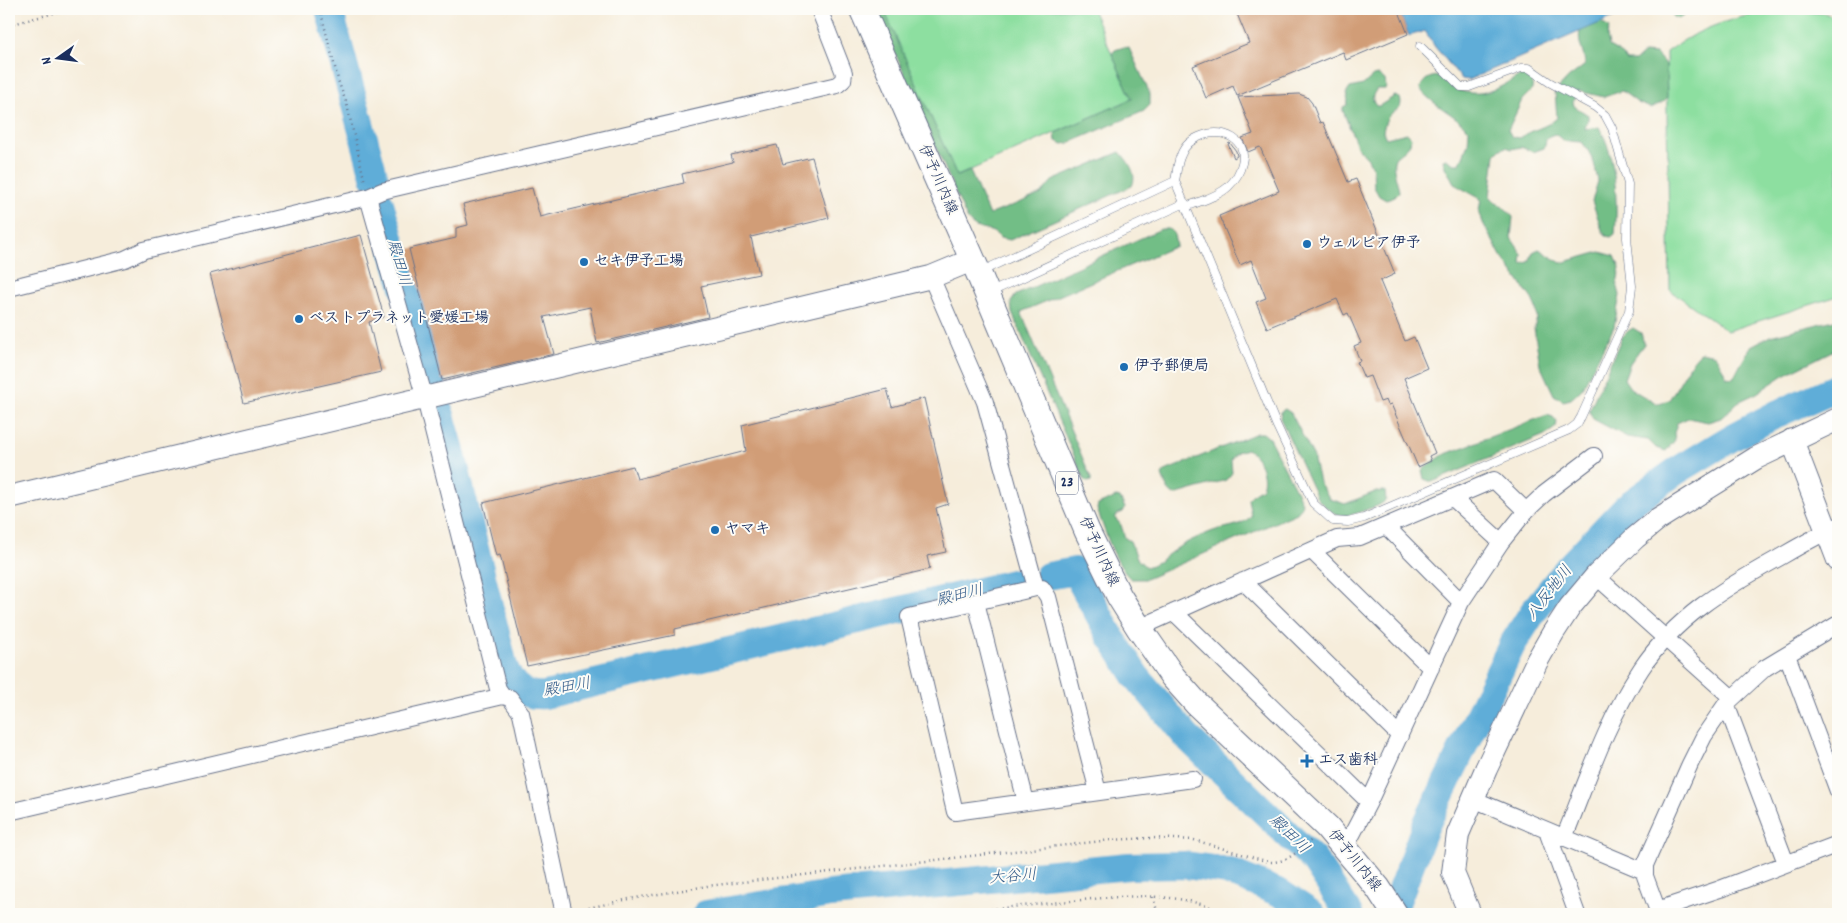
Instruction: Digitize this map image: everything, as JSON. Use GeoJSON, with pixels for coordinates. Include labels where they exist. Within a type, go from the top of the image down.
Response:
{"type":"FeatureCollection","features":[{"type":"Feature","properties":{"kind":"main road","name":"伊予川内線"},"geometry":{"type":"LineString","coordinates":[[862,9],[979,276],[1087,531],[1119,596],[1173,677],[1197,704],[1327,827],[1378,888],[1395,914]]}},
{"type":"Feature","properties":{"kind":"street"},"geometry":{"type":"LineString","coordinates":[[9,288],[125,259],[144,250],[382,191],[837,85],[843,80],[844,73],[819,9]]}},
{"type":"Feature","properties":{"kind":"street"},"geometry":{"type":"LineString","coordinates":[[368,196],[425,399],[498,689],[503,696]]}},
{"type":"Feature","properties":{"kind":"street"},"geometry":{"type":"LineString","coordinates":[[9,497],[931,277],[979,276]]}},
{"type":"Feature","properties":{"kind":"street"},"geometry":{"type":"LineString","coordinates":[[931,277],[985,402],[1036,588]]}},
{"type":"Feature","properties":{"kind":"street"},"geometry":{"type":"LineString","coordinates":[[1470,914],[1453,872],[1458,834],[1533,670],[1570,607],[1596,576],[1635,538],[1658,519],[1756,458],[1838,419]]}},
{"type":"Feature","properties":{"kind":"street"},"geometry":{"type":"LineString","coordinates":[[1792,440],[1833,528],[1838,560]]}},
{"type":"Feature","properties":{"kind":"street"},"geometry":{"type":"LineString","coordinates":[[1345,848],[1369,802],[1461,602],[1501,542],[1526,511],[1544,494],[1594,456]]}},
{"type":"Feature","properties":{"kind":"street"},"geometry":{"type":"LineString","coordinates":[[1139,628],[1338,539],[1360,537],[1494,480],[1526,511]]}},
{"type":"Feature","properties":{"kind":"street"},"geometry":{"type":"LineString","coordinates":[[1453,498],[1501,542]]}},
{"type":"Feature","properties":{"kind":"street"},"geometry":{"type":"LineString","coordinates":[[1386,526],[1461,602]]}},
{"type":"Feature","properties":{"kind":"street"},"geometry":{"type":"LineString","coordinates":[[1564,838],[1605,737],[1626,694],[1641,668],[1665,640],[1707,600],[1736,581],[1833,528]]}},
{"type":"Feature","properties":{"kind":"street"},"geometry":{"type":"LineString","coordinates":[[1312,551],[1431,668]]}},
{"type":"Feature","properties":{"kind":"street"},"geometry":{"type":"LineString","coordinates":[[1596,576],[1728,701],[1786,863]]}},
{"type":"Feature","properties":{"kind":"street"},"geometry":{"type":"LineString","coordinates":[[1243,581],[1400,736]]}},
{"type":"Feature","properties":{"kind":"street"},"geometry":{"type":"LineString","coordinates":[[1098,792],[1048,597],[1042,588],[909,617],[955,812],[1193,779]]}},
{"type":"Feature","properties":{"kind":"street"},"geometry":{"type":"LineString","coordinates":[[976,602],[1026,802]]}},
{"type":"Feature","properties":{"kind":"street"},"geometry":{"type":"LineString","coordinates":[[1174,612],[1369,802]]}},
{"type":"Feature","properties":{"kind":"street"},"geometry":{"type":"LineString","coordinates":[[1838,624],[1765,668],[1728,701],[1704,736],[1690,764],[1651,849],[1644,871],[1658,912],[1838,844]]}},
{"type":"Feature","properties":{"kind":"street"},"geometry":{"type":"LineString","coordinates":[[1787,655],[1838,791]]}},
{"type":"Feature","properties":{"kind":"street"},"geometry":{"type":"LineString","coordinates":[[9,812],[503,696],[510,698],[521,713],[564,914]]}},
{"type":"Feature","properties":{"kind":"street"},"geometry":{"type":"LineString","coordinates":[[1473,799],[1644,871]]}},
{"type":"Feature","properties":{"kind":"street"},"geometry":{"type":"LineString","coordinates":[[1547,831],[1577,914]]}},
{"type":"Feature","properties":{"kind":"lane"},"geometry":{"type":"LineString","coordinates":[[979,276],[1186,205],[1221,192],[1229,186],[1241,170],[1243,160],[1238,143],[1233,138],[1218,134],[1200,136],[1192,140],[1181,154],[1175,181],[1186,205],[1276,424],[1313,504],[1333,521],[1348,522],[1364,518],[1569,430],[1577,424],[1581,417],[1629,311],[1632,298],[1627,238],[1628,184],[1612,128],[1604,115],[1595,107],[1549,82],[1529,68],[1521,68],[1469,87],[1461,87],[1420,46]]}},
{"type":"Feature","properties":{"kind":"lane"},"geometry":{"type":"LineString","coordinates":[[979,276],[1175,181]]}},
{"type":"Feature","properties":{"kind":"path"},"geometry":{"type":"LineString","coordinates":[[9,25],[69,9]]}},
{"type":"Feature","properties":{"kind":"path"},"geometry":{"type":"LineString","coordinates":[[320,9],[339,83],[347,105],[368,196]]}},
{"type":"Feature","properties":{"kind":"path"},"geometry":{"type":"LineString","coordinates":[[564,914],[629,899],[707,886],[1111,840],[1152,838],[1194,840],[1269,862],[1278,862],[1286,860],[1327,827]]}},
{"type":"Feature","properties":{"kind":"path"},"geometry":{"type":"LineString","coordinates":[[951,914],[1093,899],[1153,896],[1192,902],[1226,914]]}},
{"type":"Feature","properties":{"kind":"path"},"geometry":{"type":"LineString","coordinates":[[1153,896],[1158,914]]}},
{"type":"Feature","properties":{"kind":"green space"},"geometry":{"type":"Polygon","coordinates":[[[876,9],[890,9],[885,12],[957,176],[970,171],[989,215],[1041,194],[1052,181],[1120,152],[1133,172],[1134,181],[1132,186],[1010,240],[1000,238],[992,232],[971,224],[967,219],[876,9]]]}},
{"type":"Feature","properties":{"kind":"green space"},"geometry":{"type":"Polygon","coordinates":[[[890,9],[1092,9],[1132,99],[957,176],[884,11],[890,9]]]}},
{"type":"Feature","properties":{"kind":"green space"},"geometry":{"type":"Polygon","coordinates":[[[1673,9],[1692,9],[1679,18],[1673,17],[1673,9]]]}},
{"type":"Feature","properties":{"kind":"green space"},"geometry":{"type":"Polygon","coordinates":[[[1775,11],[1824,13],[1838,18],[1838,296],[1727,331],[1670,290],[1666,52],[1691,36],[1718,24],[1746,16],[1775,11]]]}},
{"type":"Feature","properties":{"kind":"green space"},"geometry":{"type":"Polygon","coordinates":[[[1601,22],[1609,28],[1607,36],[1609,46],[1621,53],[1626,61],[1635,61],[1644,53],[1656,54],[1666,65],[1667,98],[1651,108],[1638,103],[1622,91],[1604,97],[1578,91],[1573,101],[1574,106],[1588,115],[1585,129],[1599,127],[1605,138],[1612,165],[1616,193],[1615,234],[1611,237],[1606,236],[1602,230],[1592,201],[1598,181],[1594,163],[1582,142],[1564,141],[1555,134],[1547,138],[1544,148],[1533,152],[1521,147],[1501,149],[1495,155],[1490,196],[1513,217],[1511,238],[1522,254],[1521,264],[1529,262],[1533,252],[1539,249],[1561,263],[1600,252],[1615,256],[1620,268],[1617,284],[1620,295],[1614,327],[1582,389],[1571,399],[1563,401],[1554,395],[1540,365],[1534,328],[1537,318],[1536,308],[1532,299],[1501,256],[1483,223],[1479,211],[1481,199],[1454,184],[1446,169],[1443,160],[1446,159],[1454,164],[1460,164],[1468,144],[1469,130],[1420,89],[1427,79],[1439,76],[1454,88],[1462,91],[1470,93],[1486,92],[1529,74],[1533,78],[1532,90],[1522,100],[1508,130],[1512,137],[1520,138],[1557,118],[1555,92],[1568,78],[1585,65],[1579,36],[1580,31],[1601,22]]]}},
{"type":"Feature","properties":{"kind":"green space"},"geometry":{"type":"Polygon","coordinates":[[[1124,47],[1129,48],[1150,94],[1150,105],[1144,111],[1069,143],[1063,144],[1056,141],[1055,133],[1132,99],[1112,54],[1115,50],[1124,47]]]}},
{"type":"Feature","properties":{"kind":"green space"},"geometry":{"type":"Polygon","coordinates":[[[1379,75],[1385,80],[1386,87],[1385,89],[1377,89],[1374,93],[1373,101],[1376,106],[1395,96],[1400,98],[1401,102],[1400,107],[1390,114],[1386,120],[1383,132],[1386,138],[1407,133],[1411,137],[1410,144],[1397,156],[1394,163],[1399,192],[1393,198],[1386,200],[1379,196],[1374,187],[1373,169],[1368,159],[1358,148],[1343,111],[1343,107],[1347,105],[1348,100],[1346,94],[1350,88],[1363,85],[1373,76],[1379,75]]]}},
{"type":"Feature","properties":{"kind":"green space"},"geometry":{"type":"Polygon","coordinates":[[[1161,229],[1169,229],[1174,234],[1176,246],[1021,312],[1091,478],[1091,481],[1088,482],[1085,481],[1012,313],[1011,302],[1016,295],[1161,229]]]}},
{"type":"Feature","properties":{"kind":"green space"},"geometry":{"type":"Polygon","coordinates":[[[1838,319],[1838,348],[1784,375],[1757,393],[1738,402],[1721,418],[1708,422],[1688,418],[1677,423],[1674,433],[1675,440],[1666,451],[1656,448],[1648,440],[1627,437],[1593,419],[1589,411],[1622,337],[1633,328],[1641,333],[1644,344],[1630,363],[1624,379],[1630,388],[1656,404],[1669,400],[1692,362],[1701,352],[1715,355],[1726,377],[1733,378],[1751,346],[1770,336],[1838,319]]]}},
{"type":"Feature","properties":{"kind":"green space"},"geometry":{"type":"Polygon","coordinates":[[[1285,409],[1291,413],[1313,456],[1319,482],[1330,499],[1345,504],[1375,492],[1385,491],[1386,500],[1375,507],[1346,515],[1334,513],[1323,505],[1317,498],[1280,418],[1281,411],[1285,409]]]}},
{"type":"Feature","properties":{"kind":"green space"},"geometry":{"type":"Polygon","coordinates":[[[1547,415],[1553,417],[1557,422],[1556,427],[1547,434],[1432,482],[1424,479],[1422,470],[1443,455],[1547,415]]]}},
{"type":"Feature","properties":{"kind":"green space"},"geometry":{"type":"Polygon","coordinates":[[[1257,433],[1263,433],[1269,438],[1302,502],[1301,508],[1297,513],[1146,579],[1131,579],[1120,566],[1111,547],[1097,509],[1098,505],[1116,497],[1120,498],[1125,508],[1115,518],[1121,525],[1125,538],[1130,541],[1138,560],[1146,567],[1154,564],[1190,541],[1247,520],[1251,516],[1248,499],[1262,488],[1263,483],[1261,466],[1247,449],[1237,452],[1231,459],[1232,473],[1226,480],[1174,495],[1164,481],[1162,475],[1165,471],[1257,433]]]}},
{"type":"Feature","properties":{"kind":"water"},"geometry":{"type":"Polygon","coordinates":[[[1398,9],[1632,9],[1468,80],[1462,79],[1435,47],[1425,31],[1409,36],[1398,9]]]}},
{"type":"Feature","properties":{"kind":"water"},"geometry":{"type":"Polygon","coordinates":[[[1310,850],[1353,914],[1344,914],[1336,903],[1319,888],[1326,886],[1314,866],[1304,855],[1310,850]]]}},
{"type":"Feature","properties":{"kind":"building"},"geometry":{"type":"Polygon","coordinates":[[[1235,9],[1398,9],[1408,34],[1346,60],[1343,52],[1237,96],[1233,86],[1206,98],[1193,66],[1249,43],[1235,9]]]}},
{"type":"Feature","properties":{"kind":"building","name":"ウェルピア伊予"},"geometry":{"type":"Polygon","coordinates":[[[1299,94],[1307,97],[1312,103],[1320,123],[1323,122],[1348,182],[1356,179],[1395,274],[1380,281],[1405,341],[1414,337],[1427,368],[1404,378],[1435,453],[1429,456],[1431,461],[1418,467],[1391,404],[1388,405],[1386,400],[1380,402],[1370,376],[1364,378],[1357,362],[1360,361],[1354,346],[1361,343],[1348,313],[1344,315],[1337,299],[1267,328],[1256,302],[1266,298],[1251,260],[1240,265],[1219,216],[1279,191],[1260,147],[1248,152],[1242,138],[1253,134],[1238,97],[1299,94]]]}},
{"type":"Feature","properties":{"kind":"building"},"geometry":{"type":"Polygon","coordinates":[[[1230,143],[1236,151],[1237,156],[1234,158],[1228,144],[1230,143]]]}},
{"type":"Feature","properties":{"kind":"building","name":"セキ伊予工場"},"geometry":{"type":"Polygon","coordinates":[[[777,145],[783,164],[812,157],[829,218],[751,237],[759,274],[701,286],[708,317],[597,343],[590,307],[544,317],[554,354],[442,380],[409,249],[456,238],[456,228],[468,225],[463,204],[532,188],[540,217],[684,183],[682,174],[733,162],[731,155],[777,145]]]}},
{"type":"Feature","properties":{"kind":"building","name":"ベストプラネット愛媛工場"},"geometry":{"type":"Polygon","coordinates":[[[361,235],[384,317],[369,322],[381,372],[244,403],[210,274],[361,235]]]}},
{"type":"Feature","properties":{"kind":"building","name":"ヤマキ"},"geometry":{"type":"Polygon","coordinates":[[[887,389],[892,407],[924,398],[948,504],[936,508],[946,552],[927,556],[930,569],[675,629],[675,635],[527,666],[500,555],[496,556],[483,503],[633,466],[637,479],[746,451],[742,425],[887,389]]]}},
{"type":"Feature","properties":{"kind":"waterway","name":"殿田川"},"geometry":{"type":"LineString","coordinates":[[329,9],[375,179]]}},
{"type":"Feature","properties":{"kind":"waterway","name":"殿田川"},"geometry":{"type":"LineString","coordinates":[[380,203],[450,447],[504,666],[510,679],[519,689],[531,694],[545,695],[1021,581]]}},
{"type":"Feature","properties":{"kind":"waterway","name":"八反地川"},"geometry":{"type":"LineString","coordinates":[[1392,914],[1425,827],[1512,645],[1535,609],[1569,567],[1626,507],[1675,472],[1733,437],[1779,413],[1838,387]]}},
{"type":"Feature","properties":{"kind":"waterway","name":"殿田川"},"geometry":{"type":"LineString","coordinates":[[1048,576],[1075,571],[1111,637],[1136,676],[1186,736],[1314,860],[1349,914]]}},
{"type":"Feature","properties":{"kind":"waterway","name":"大谷川"},"geometry":{"type":"LineString","coordinates":[[706,914],[831,894],[1129,866],[1185,865],[1227,871],[1280,893],[1312,914]]}},
{"type":"Feature","properties":{"kind":"place","name":"ウェルピア伊予"},"geometry":{"type":"Point","coordinates":[1307,244]}},
{"type":"Feature","properties":{"kind":"place","name":"セキ伊予工場"},"geometry":{"type":"Point","coordinates":[584,262]}},
{"type":"Feature","properties":{"kind":"place","name":"ベストプラネット愛媛工場"},"geometry":{"type":"Point","coordinates":[299,319]}},
{"type":"Feature","properties":{"kind":"place","name":"伊予郵便局"},"geometry":{"type":"Point","coordinates":[1124,367]}},
{"type":"Feature","properties":{"kind":"place","name":"ヤマキ"},"geometry":{"type":"Point","coordinates":[715,530]}},
{"type":"Feature","properties":{"kind":"place","name":"エス歯科"},"geometry":{"type":"Point","coordinates":[1307,761]}}]}
